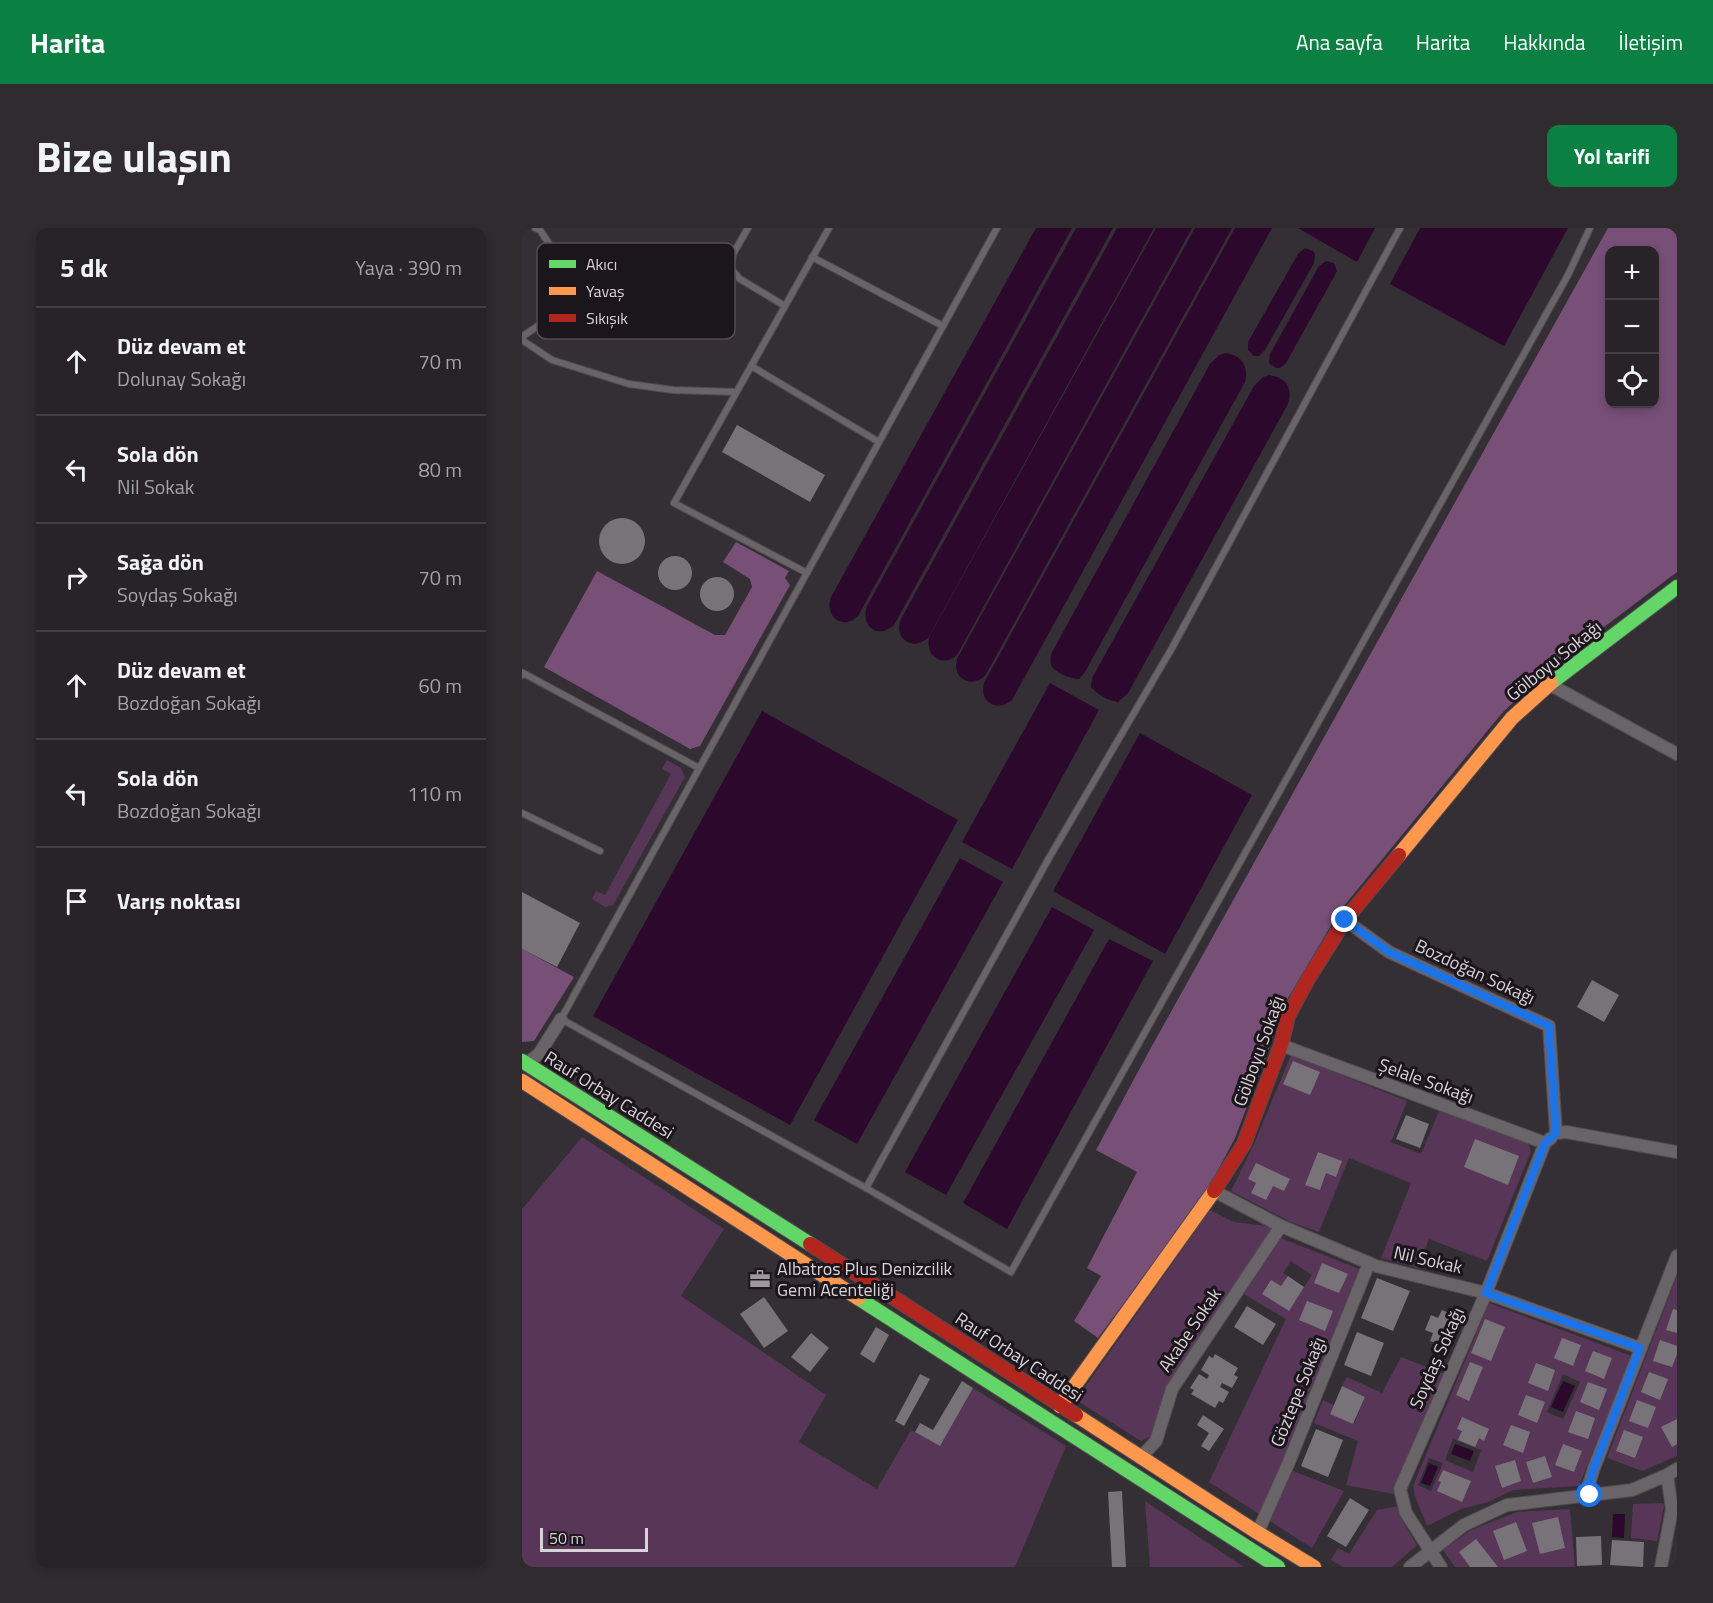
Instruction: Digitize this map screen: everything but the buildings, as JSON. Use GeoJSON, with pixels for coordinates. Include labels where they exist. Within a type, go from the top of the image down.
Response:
{"type":"FeatureCollection","features":[{"type":"Feature","properties":{"kind":"main road","name":"Gölboyu Sokağı"},"geometry":{"type":"LineString","coordinates":[[1060,1406],[1214,1191],[1244,1144],[1281,1045],[1288,1016],[1345,920],[1512,718],[1549,684],[1677,587]]}},
{"type":"Feature","properties":{"kind":"main road","name":"Rauf Orbay Caddesi"},"geometry":{"type":"LineString","coordinates":[[523,1065],[869,1281],[1060,1406],[1314,1567]]}},
{"type":"Feature","properties":{"kind":"main road","name":"Rauf Orbay Caddesi"},"geometry":{"type":"LineString","coordinates":[[522,1081],[1278,1567]]}},
{"type":"Feature","properties":{"kind":"street"},"geometry":{"type":"LineString","coordinates":[[1549,684],[1677,754]]}},
{"type":"Feature","properties":{"kind":"street","name":"Bozdoğan Sokağı"},"geometry":{"type":"LineString","coordinates":[[1345,920],[1389,952],[1549,1026],[1556,1133]]}},
{"type":"Feature","properties":{"kind":"street"},"geometry":{"type":"LineString","coordinates":[[523,1065],[539,1054],[561,1019]]}},
{"type":"Feature","properties":{"kind":"street","name":"Şelale Sokağı"},"geometry":{"type":"LineString","coordinates":[[1281,1045],[1545,1143]]}},
{"type":"Feature","properties":{"kind":"street"},"geometry":{"type":"LineString","coordinates":[[1545,1143],[1556,1133],[1566,1132],[1677,1152]]}},
{"type":"Feature","properties":{"kind":"street","name":"Soydaş Sokağı"},"geometry":{"type":"LineString","coordinates":[[1441,1567],[1406,1513],[1400,1489],[1486,1293],[1545,1143]]}},
{"type":"Feature","properties":{"kind":"street","name":"Nil Sokak"},"geometry":{"type":"LineString","coordinates":[[1214,1191],[1281,1226],[1369,1263],[1486,1293],[1640,1348]]}},
{"type":"Feature","properties":{"kind":"street","name":"Akabe Sokak"},"geometry":{"type":"LineString","coordinates":[[1141,1457],[1156,1441],[1172,1389],[1281,1226]]}},
{"type":"Feature","properties":{"kind":"street"},"geometry":{"type":"LineString","coordinates":[[1590,1495],[1589,1484],[1594,1468],[1677,1256]]}},
{"type":"Feature","properties":{"kind":"street","name":"Göztepe Sokağı"},"geometry":{"type":"LineString","coordinates":[[1255,1531],[1261,1525],[1289,1462],[1369,1263]]}},
{"type":"Feature","properties":{"kind":"street"},"geometry":{"type":"LineString","coordinates":[[1410,1567],[1464,1525],[1507,1505],[1632,1490],[1672,1472],[1672,1509],[1661,1567]]}},
{"type":"Feature","properties":{"kind":"lane"},"geometry":{"type":"LineString","coordinates":[[535,228],[540,230],[549,243]]}},
{"type":"Feature","properties":{"kind":"lane"},"geometry":{"type":"LineString","coordinates":[[735,251],[748,228]]}},
{"type":"Feature","properties":{"kind":"lane"},"geometry":{"type":"LineString","coordinates":[[807,573],[674,503],[829,228]]}},
{"type":"Feature","properties":{"kind":"lane"},"geometry":{"type":"LineString","coordinates":[[997,228],[561,1019],[866,1188],[1011,1272],[1556,296],[1590,228]]}},
{"type":"Feature","properties":{"kind":"lane"},"geometry":{"type":"LineString","coordinates":[[866,1188],[1049,858],[1172,648],[1400,228]]}},
{"type":"Feature","properties":{"kind":"lane"},"geometry":{"type":"LineString","coordinates":[[813,257],[943,326]]}},
{"type":"Feature","properties":{"kind":"lane"},"geometry":{"type":"LineString","coordinates":[[735,273],[740,279],[785,306]]}},
{"type":"Feature","properties":{"kind":"lane"},"geometry":{"type":"LineString","coordinates":[[537,327],[522,338],[552,360],[629,384],[673,390],[736,392]]}},
{"type":"Feature","properties":{"kind":"lane"},"geometry":{"type":"LineString","coordinates":[[751,366],[879,442]]}},
{"type":"Feature","properties":{"kind":"lane"},"geometry":{"type":"LineString","coordinates":[[522,675],[524,673],[699,768]]}},
{"type":"Feature","properties":{"kind":"lane"},"geometry":{"type":"LineString","coordinates":[[522,813],[600,851]]}},
{"type":"Feature","properties":{"kind":"shaded area"},"geometry":{"type":"Polygon","coordinates":[[[1036,228],[1072,228],[858,616],[846,622],[836,620],[830,611],[831,597],[1036,228]]]}},
{"type":"Feature","properties":{"kind":"shaded area"},"geometry":{"type":"Polygon","coordinates":[[[1076,228],[1113,228],[894,625],[882,631],[872,629],[866,620],[867,606],[1076,228]]]}},
{"type":"Feature","properties":{"kind":"shaded area"},"geometry":{"type":"Polygon","coordinates":[[[1117,228],[1154,228],[928,638],[916,644],[906,641],[900,632],[901,619],[1117,228]]]}},
{"type":"Feature","properties":{"kind":"shaded area"},"geometry":{"type":"Polygon","coordinates":[[[1156,228],[1192,228],[957,655],[945,661],[935,658],[929,649],[930,635],[1156,228]]]}},
{"type":"Feature","properties":{"kind":"shaded area"},"geometry":{"type":"Polygon","coordinates":[[[1195,228],[1232,228],[985,676],[973,682],[962,679],[957,670],[958,657],[1195,228]]]}},
{"type":"Feature","properties":{"kind":"shaded area"},"geometry":{"type":"Polygon","coordinates":[[[1235,228],[1272,228],[1012,700],[1000,706],[990,703],[984,694],[985,681],[1235,228]]]}},
{"type":"Feature","properties":{"kind":"shaded area"},"geometry":{"type":"Polygon","coordinates":[[[1298,228],[1375,228],[1357,262],[1298,228]]]}},
{"type":"Feature","properties":{"kind":"shaded area"},"geometry":{"type":"Polygon","coordinates":[[[1420,228],[1568,228],[1504,346],[1390,284],[1420,228]]]}},
{"type":"Feature","properties":{"kind":"shaded area"},"geometry":{"type":"Polygon","coordinates":[[[1608,228],[1677,228],[1677,572],[1551,667],[1502,713],[1339,912],[1278,1015],[1271,1043],[1235,1138],[1207,1191],[1098,1338],[1074,1321],[1101,1276],[1087,1268],[1137,1172],[1096,1150],[1608,228]]]}},
{"type":"Feature","properties":{"kind":"shaded area"},"geometry":{"type":"Polygon","coordinates":[[[1305,248],[1315,254],[1314,263],[1265,350],[1259,356],[1254,356],[1248,350],[1248,342],[1298,254],[1305,248]]]}},
{"type":"Feature","properties":{"kind":"shaded area"},"geometry":{"type":"Polygon","coordinates":[[[1326,261],[1334,263],[1337,271],[1286,363],[1276,368],[1269,363],[1270,354],[1319,266],[1326,261]]]}},
{"type":"Feature","properties":{"kind":"shaded area"},"geometry":{"type":"Polygon","coordinates":[[[1226,353],[1236,356],[1243,363],[1246,371],[1245,382],[1085,672],[1079,679],[1063,675],[1051,665],[1051,654],[1210,364],[1219,355],[1226,353]]]}},
{"type":"Feature","properties":{"kind":"shaded area"},"geometry":{"type":"Polygon","coordinates":[[[1269,375],[1280,378],[1287,384],[1290,393],[1288,404],[1128,693],[1118,702],[1107,699],[1091,687],[1092,678],[1254,386],[1263,377],[1269,375]]]}},
{"type":"Feature","properties":{"kind":"shaded area"},"geometry":{"type":"Polygon","coordinates":[[[736,542],[789,571],[785,578],[790,585],[700,746],[690,749],[544,667],[597,571],[715,635],[725,635],[752,587],[750,579],[723,562],[736,542]]]}},
{"type":"Feature","properties":{"kind":"shaded area"},"geometry":{"type":"Polygon","coordinates":[[[1050,683],[1099,710],[1012,869],[962,842],[1050,683]]]}},
{"type":"Feature","properties":{"kind":"shaded area"},"geometry":{"type":"Polygon","coordinates":[[[762,711],[958,820],[790,1125],[593,1016],[762,711]]]}},
{"type":"Feature","properties":{"kind":"shaded area"},"geometry":{"type":"Polygon","coordinates":[[[1140,733],[1252,795],[1165,954],[1053,891],[1140,733]]]}},
{"type":"Feature","properties":{"kind":"shaded area"},"geometry":{"type":"Polygon","coordinates":[[[667,760],[681,768],[685,777],[613,905],[605,907],[592,899],[596,891],[605,895],[671,774],[662,769],[667,760]]]}},
{"type":"Feature","properties":{"kind":"shaded area"},"geometry":{"type":"Polygon","coordinates":[[[960,858],[1003,882],[857,1144],[814,1120],[960,858]]]}},
{"type":"Feature","properties":{"kind":"shaded area"},"geometry":{"type":"Polygon","coordinates":[[[1052,907],[1094,930],[946,1195],[905,1172],[1052,907]]]}},
{"type":"Feature","properties":{"kind":"shaded area"},"geometry":{"type":"Polygon","coordinates":[[[1109,939],[1153,961],[1007,1229],[963,1203],[1109,939]]]}},
{"type":"Feature","properties":{"kind":"shaded area"},"geometry":{"type":"Polygon","coordinates":[[[522,949],[574,977],[534,1041],[522,1042],[522,949]]]}},
{"type":"Feature","properties":{"kind":"shaded area"},"geometry":{"type":"Polygon","coordinates":[[[1291,1055],[1407,1101],[1391,1142],[1421,1154],[1439,1111],[1527,1141],[1531,1151],[1487,1261],[1429,1239],[1418,1268],[1381,1258],[1411,1183],[1349,1158],[1319,1232],[1291,1222],[1231,1191],[1254,1144],[1291,1055]]]}},
{"type":"Feature","properties":{"kind":"shaded area"},"geometry":{"type":"Polygon","coordinates":[[[582,1137],[724,1229],[681,1296],[826,1395],[799,1442],[877,1489],[911,1430],[940,1445],[973,1388],[1066,1446],[1015,1567],[522,1567],[522,1209],[582,1137]]]}},
{"type":"Feature","properties":{"kind":"shaded area"},"geometry":{"type":"Polygon","coordinates":[[[1210,1210],[1234,1222],[1268,1226],[1274,1229],[1168,1387],[1152,1436],[1141,1441],[1076,1400],[1210,1210]]]}},
{"type":"Feature","properties":{"kind":"shaded area"},"geometry":{"type":"Polygon","coordinates":[[[1281,1238],[1359,1269],[1284,1459],[1259,1514],[1209,1482],[1286,1319],[1244,1294],[1281,1238]],[[1291,1261],[1283,1273],[1304,1287],[1312,1275],[1291,1261]]]}},
{"type":"Feature","properties":{"kind":"shaded area"},"geometry":{"type":"Polygon","coordinates":[[[1677,1276],[1677,1456],[1642,1471],[1607,1458],[1677,1276]]]}},
{"type":"Feature","properties":{"kind":"shaded area"},"geometry":{"type":"Polygon","coordinates":[[[1489,1303],[1632,1356],[1579,1486],[1513,1490],[1488,1502],[1461,1509],[1427,1526],[1413,1486],[1489,1303]],[[1563,1374],[1547,1412],[1563,1419],[1580,1382],[1563,1374]],[[1453,1439],[1445,1460],[1473,1472],[1481,1450],[1453,1439]],[[1429,1458],[1418,1485],[1431,1491],[1443,1463],[1429,1458]]]}},
{"type":"Feature","properties":{"kind":"shaded area"},"geometry":{"type":"Polygon","coordinates":[[[1401,1357],[1445,1374],[1409,1453],[1394,1494],[1346,1485],[1358,1441],[1314,1423],[1323,1400],[1334,1405],[1330,1414],[1354,1424],[1365,1397],[1342,1386],[1347,1377],[1382,1393],[1401,1357]]]}},
{"type":"Feature","properties":{"kind":"shaded area"},"geometry":{"type":"Polygon","coordinates":[[[1563,1381],[1575,1386],[1563,1412],[1551,1407],[1563,1381]]]}},
{"type":"Feature","properties":{"kind":"shaded area"},"geometry":{"type":"Polygon","coordinates":[[[1455,1444],[1474,1451],[1470,1461],[1451,1454],[1455,1444]]]}},
{"type":"Feature","properties":{"kind":"shaded area"},"geometry":{"type":"Polygon","coordinates":[[[1429,1463],[1438,1467],[1430,1486],[1421,1483],[1429,1463]]]}},
{"type":"Feature","properties":{"kind":"shaded area"},"geometry":{"type":"Polygon","coordinates":[[[1293,1471],[1344,1491],[1312,1548],[1270,1521],[1293,1471]]]}},
{"type":"Feature","properties":{"kind":"shaded area"},"geometry":{"type":"Polygon","coordinates":[[[1145,1501],[1244,1567],[1150,1567],[1145,1501]]]}},
{"type":"Feature","properties":{"kind":"shaded area"},"geometry":{"type":"Polygon","coordinates":[[[1663,1503],[1657,1541],[1631,1538],[1633,1504],[1663,1503]]]}},
{"type":"Feature","properties":{"kind":"shaded area"},"geometry":{"type":"Polygon","coordinates":[[[1399,1506],[1401,1518],[1417,1545],[1392,1567],[1343,1567],[1331,1560],[1338,1548],[1349,1554],[1377,1510],[1399,1506]]]}},
{"type":"Feature","properties":{"kind":"shaded area"},"geometry":{"type":"Polygon","coordinates":[[[1570,1509],[1575,1567],[1455,1567],[1443,1550],[1471,1530],[1517,1512],[1570,1509]]]}},
{"type":"Feature","properties":{"kind":"shaded area"},"geometry":{"type":"Polygon","coordinates":[[[1613,1514],[1625,1514],[1624,1538],[1612,1537],[1613,1514]]]}},
{"type":"Feature","properties":{"kind":"traffic: fast"},"geometry":{"type":"LineString","coordinates":[[1551,683],[1677,587]]}},
{"type":"Feature","properties":{"kind":"traffic: fast"},"geometry":{"type":"LineString","coordinates":[[522,1061],[810,1244]]}},
{"type":"Feature","properties":{"kind":"traffic: fast"},"geometry":{"type":"LineString","coordinates":[[858,1298],[1278,1567]]}},
{"type":"Feature","properties":{"kind":"traffic: slow"},"geometry":{"type":"LineString","coordinates":[[1399,855],[1512,718],[1551,683]]}},
{"type":"Feature","properties":{"kind":"traffic: slow"},"geometry":{"type":"LineString","coordinates":[[522,1081],[858,1298]]}},
{"type":"Feature","properties":{"kind":"traffic: slow"},"geometry":{"type":"LineString","coordinates":[[1060,1406],[1214,1191]]}},
{"type":"Feature","properties":{"kind":"traffic: slow"},"geometry":{"type":"LineString","coordinates":[[1076,1415],[1314,1567]]}},
{"type":"Feature","properties":{"kind":"traffic: jam"},"geometry":{"type":"LineString","coordinates":[[1214,1191],[1244,1144],[1281,1045],[1288,1016],[1308,979],[1345,920],[1399,855]]}},
{"type":"Feature","properties":{"kind":"traffic: jam"},"geometry":{"type":"LineString","coordinates":[[810,1244],[1076,1415]]}},
{"type":"Feature","properties":{"kind":"place","name":"Albatros Plus Denizcilik Gemi Acenteliği"},"geometry":{"type":"Point","coordinates":[760,1279]}},
{"type":"Feature","properties":{"kind":"route"},"geometry":{"type":"LineString","coordinates":[[1345,920],[1389,952],[1549,1026],[1556,1133],[1545,1143],[1486,1293],[1640,1348],[1594,1468],[1589,1484],[1590,1495]]}}]}
